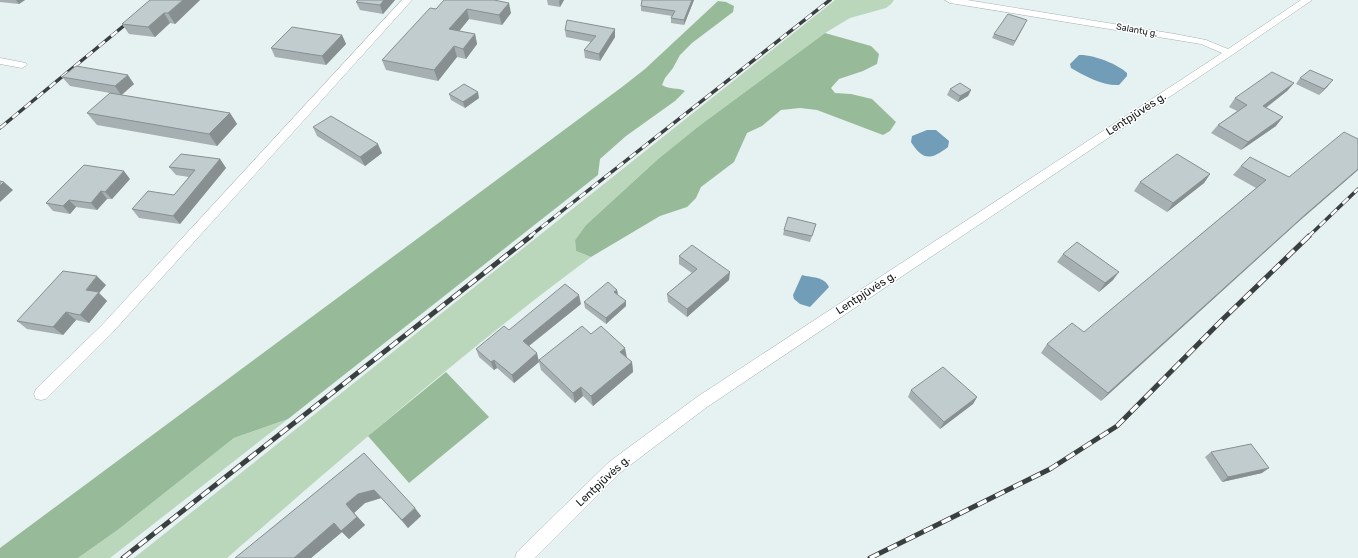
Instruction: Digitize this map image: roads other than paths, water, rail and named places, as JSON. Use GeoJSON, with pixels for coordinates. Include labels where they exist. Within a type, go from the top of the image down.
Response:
{"type":"FeatureCollection","features":[{"type":"Feature","properties":{"kind":"street"},"geometry":{"type":"LineString","coordinates":[[41,394],[107,329],[407,0]]}},
{"type":"Feature","properties":{"kind":"street","name":"Salantų g."},"geometry":{"type":"LineString","coordinates":[[950,0],[1203,42],[1228,53]]}},
{"type":"Feature","properties":{"kind":"street"},"geometry":{"type":"LineString","coordinates":[[1228,53],[1307,0]]}},
{"type":"Feature","properties":{"kind":"street","name":"Lentpjūvės g."},"geometry":{"type":"LineString","coordinates":[[523,558],[615,467],[702,402],[1228,53]]}},
{"type":"Feature","properties":{"kind":"street"},"geometry":{"type":"LineString","coordinates":[[0,61],[22,65]]}},
{"type":"Feature","properties":{"kind":"water"},"geometry":{"type":"Polygon","coordinates":[[[1079,55],[1091,56],[1111,63],[1127,73],[1127,76],[1119,85],[1107,84],[1094,80],[1071,68],[1070,64],[1079,55]]]}},
{"type":"Feature","properties":{"kind":"water"},"geometry":{"type":"Polygon","coordinates":[[[927,130],[936,130],[949,141],[948,147],[932,156],[919,153],[911,142],[912,136],[927,130]]]}},
{"type":"Feature","properties":{"kind":"water"},"geometry":{"type":"Polygon","coordinates":[[[802,275],[821,279],[827,283],[829,287],[810,307],[800,304],[794,299],[793,295],[802,275]]]}},
{"type":"Feature","properties":{"kind":"railway"},"geometry":{"type":"LineString","coordinates":[[529,237],[830,0]]}},
{"type":"Feature","properties":{"kind":"railway"},"geometry":{"type":"LineString","coordinates":[[0,128],[132,19]]}},
{"type":"Feature","properties":{"kind":"railway"},"geometry":{"type":"LineString","coordinates":[[1308,237],[1358,189]]}},
{"type":"Feature","properties":{"kind":"railway"},"geometry":{"type":"LineString","coordinates":[[123,558],[531,236]]}},
{"type":"Feature","properties":{"kind":"railway"},"geometry":{"type":"LineString","coordinates":[[870,558],[1050,469],[1117,426],[1223,319],[1309,236]]}}]}
